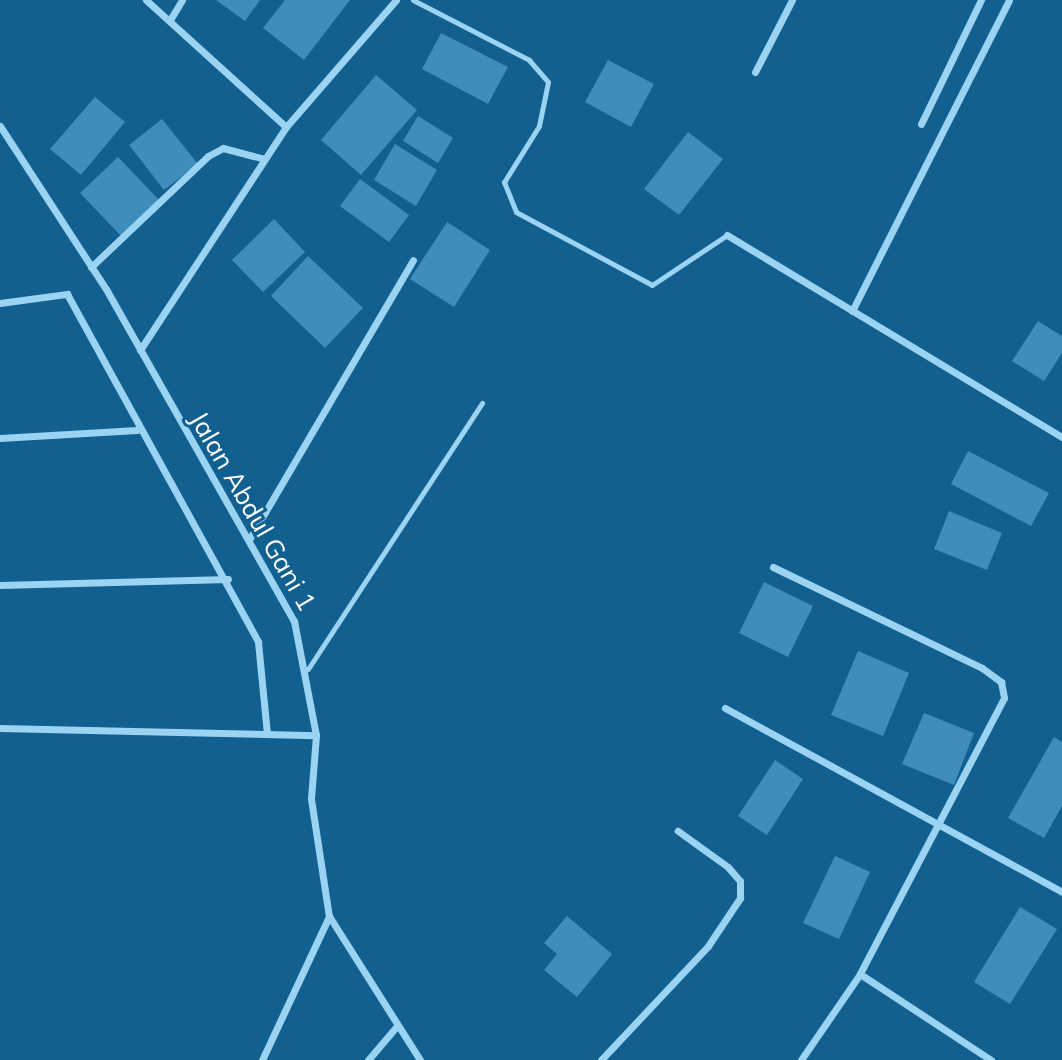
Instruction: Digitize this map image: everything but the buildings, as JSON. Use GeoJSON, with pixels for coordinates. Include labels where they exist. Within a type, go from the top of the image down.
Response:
{"type":"FeatureCollection","features":[{"type":"Feature","properties":{"kind":"street"},"geometry":{"type":"LineString","coordinates":[[146,0],[286,127]]}},
{"type":"Feature","properties":{"kind":"street"},"geometry":{"type":"LineString","coordinates":[[170,20],[182,0]]}},
{"type":"Feature","properties":{"kind":"street"},"geometry":{"type":"LineString","coordinates":[[140,350],[286,127],[396,0]]}},
{"type":"Feature","properties":{"kind":"street"},"geometry":{"type":"LineString","coordinates":[[755,72],[792,0]]}},
{"type":"Feature","properties":{"kind":"street"},"geometry":{"type":"LineString","coordinates":[[921,124],[981,0]]}},
{"type":"Feature","properties":{"kind":"street"},"geometry":{"type":"LineString","coordinates":[[852,311],[1009,0]]}},
{"type":"Feature","properties":{"kind":"street","name":"Jalan Abdul Gani 1"},"geometry":{"type":"LineString","coordinates":[[0,126],[91,267],[250,538],[294,621],[308,669],[316,735],[311,799],[329,916],[420,1060]]}},
{"type":"Feature","properties":{"kind":"street"},"geometry":{"type":"LineString","coordinates":[[91,267],[208,156],[223,148],[265,159]]}},
{"type":"Feature","properties":{"kind":"street"},"geometry":{"type":"LineString","coordinates":[[727,235],[1062,437]]}},
{"type":"Feature","properties":{"kind":"street"},"geometry":{"type":"LineString","coordinates":[[250,538],[413,260]]}},
{"type":"Feature","properties":{"kind":"street"},"geometry":{"type":"LineString","coordinates":[[0,303],[67,294],[136,430],[228,579],[258,642],[267,734]]}},
{"type":"Feature","properties":{"kind":"street"},"geometry":{"type":"LineString","coordinates":[[0,438],[136,430]]}},
{"type":"Feature","properties":{"kind":"street"},"geometry":{"type":"LineString","coordinates":[[773,567],[1002,682],[1004,698],[860,974],[801,1060]]}},
{"type":"Feature","properties":{"kind":"street"},"geometry":{"type":"LineString","coordinates":[[0,585],[228,579]]}},
{"type":"Feature","properties":{"kind":"street"},"geometry":{"type":"LineString","coordinates":[[725,708],[1062,891]]}},
{"type":"Feature","properties":{"kind":"street"},"geometry":{"type":"LineString","coordinates":[[0,728],[316,735]]}},
{"type":"Feature","properties":{"kind":"street"},"geometry":{"type":"LineString","coordinates":[[601,1060],[708,946],[740,898],[740,881],[728,867],[678,831]]}},
{"type":"Feature","properties":{"kind":"street"},"geometry":{"type":"LineString","coordinates":[[262,1060],[329,916]]}},
{"type":"Feature","properties":{"kind":"street"},"geometry":{"type":"LineString","coordinates":[[860,974],[991,1060]]}},
{"type":"Feature","properties":{"kind":"street"},"geometry":{"type":"LineString","coordinates":[[368,1060],[397,1027]]}},
{"type":"Feature","properties":{"kind":"lane"},"geometry":{"type":"LineString","coordinates":[[413,0],[529,60],[548,82],[539,127],[504,182],[516,212],[652,285],[727,235]]}},
{"type":"Feature","properties":{"kind":"lane"},"geometry":{"type":"LineString","coordinates":[[308,669],[482,403]]}}]}
